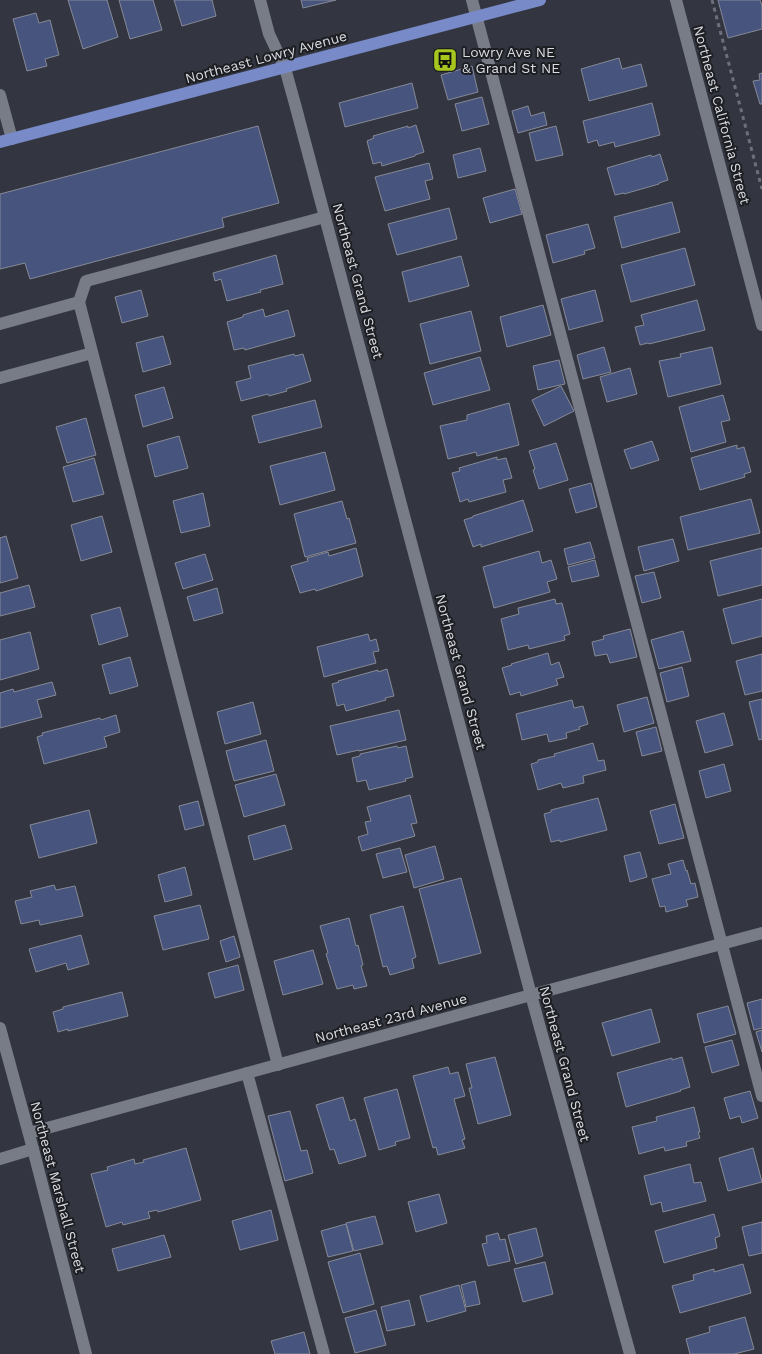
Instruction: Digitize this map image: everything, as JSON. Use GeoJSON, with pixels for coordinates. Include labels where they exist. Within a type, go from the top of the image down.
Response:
{"type":"FeatureCollection","features":[{"type":"Feature","properties":{"kind":"main road","name":"Northeast Lowry Avenue"},"geometry":{"type":"LineString","coordinates":[[6,141],[540,0]]}},
{"type":"Feature","properties":{"kind":"street","name":"Northeast Grand Street"},"geometry":{"type":"LineString","coordinates":[[260,0],[269,34],[285,68],[326,217],[531,995],[630,1354]]}},
{"type":"Feature","properties":{"kind":"street"},"geometry":{"type":"LineString","coordinates":[[472,0],[762,1096]]}},
{"type":"Feature","properties":{"kind":"street","name":"Northeast California Street"},"geometry":{"type":"LineString","coordinates":[[676,0],[762,325]]}},
{"type":"Feature","properties":{"kind":"street"},"geometry":{"type":"LineString","coordinates":[[0,95],[6,141]]}},
{"type":"Feature","properties":{"kind":"street"},"geometry":{"type":"LineString","coordinates":[[278,1065],[79,302],[86,281],[326,217]]}},
{"type":"Feature","properties":{"kind":"street"},"geometry":{"type":"LineString","coordinates":[[0,324],[79,302]]}},
{"type":"Feature","properties":{"kind":"street"},"geometry":{"type":"LineString","coordinates":[[0,378],[92,353]]}},
{"type":"Feature","properties":{"kind":"street","name":"Northeast 23rd Avenue"},"geometry":{"type":"LineString","coordinates":[[29,1132],[762,934]]}},
{"type":"Feature","properties":{"kind":"street","name":"Northeast Marshall Street"},"geometry":{"type":"LineString","coordinates":[[0,1028],[34,1149],[86,1354]]}},
{"type":"Feature","properties":{"kind":"street"},"geometry":{"type":"LineString","coordinates":[[247,1073],[324,1354]]}},
{"type":"Feature","properties":{"kind":"street"},"geometry":{"type":"LineString","coordinates":[[0,1159],[34,1149]]}},
{"type":"Feature","properties":{"kind":"path"},"geometry":{"type":"LineString","coordinates":[[712,0],[762,189]]}},
{"type":"Feature","properties":{"kind":"building"},"geometry":{"type":"Polygon","coordinates":[[[68,0],[107,0],[118,37],[83,49],[68,0]]]}},
{"type":"Feature","properties":{"kind":"building"},"geometry":{"type":"Polygon","coordinates":[[[119,0],[153,0],[162,30],[130,39],[119,0]]]}},
{"type":"Feature","properties":{"kind":"building"},"geometry":{"type":"Polygon","coordinates":[[[174,0],[212,0],[216,16],[182,26],[174,0]]]}},
{"type":"Feature","properties":{"kind":"building"},"geometry":{"type":"Polygon","coordinates":[[[301,0],[336,0],[303,8],[301,0]]]}},
{"type":"Feature","properties":{"kind":"building"},"geometry":{"type":"Polygon","coordinates":[[[718,0],[760,0],[762,6],[762,29],[728,38],[718,0]]]}},
{"type":"Feature","properties":{"kind":"building"},"geometry":{"type":"Polygon","coordinates":[[[36,13],[39,23],[50,20],[59,55],[45,59],[47,66],[27,71],[13,19],[36,13]]]}},
{"type":"Feature","properties":{"kind":"building"},"geometry":{"type":"Polygon","coordinates":[[[619,58],[622,69],[641,64],[647,86],[589,101],[581,69],[619,58]]]}},
{"type":"Feature","properties":{"kind":"building"},"geometry":{"type":"Polygon","coordinates":[[[472,66],[478,92],[448,100],[441,75],[472,66]]]}},
{"type":"Feature","properties":{"kind":"building"},"geometry":{"type":"Polygon","coordinates":[[[762,73],[762,104],[760,104],[753,81],[760,80],[759,74],[762,73]]]}},
{"type":"Feature","properties":{"kind":"building"},"geometry":{"type":"Polygon","coordinates":[[[412,83],[418,108],[345,127],[339,103],[412,83]]]}},
{"type":"Feature","properties":{"kind":"building"},"geometry":{"type":"Polygon","coordinates":[[[482,97],[489,124],[462,131],[455,104],[482,97]]]}},
{"type":"Feature","properties":{"kind":"building"},"geometry":{"type":"Polygon","coordinates":[[[652,103],[660,135],[615,147],[614,142],[599,146],[597,140],[588,143],[583,121],[652,103]]]}},
{"type":"Feature","properties":{"kind":"building"},"geometry":{"type":"Polygon","coordinates":[[[528,106],[531,116],[544,112],[547,125],[518,133],[512,111],[528,106]]]}},
{"type":"Feature","properties":{"kind":"building"},"geometry":{"type":"Polygon","coordinates":[[[416,125],[424,152],[382,166],[381,162],[373,164],[367,141],[374,138],[373,136],[416,125]]]}},
{"type":"Feature","properties":{"kind":"building"},"geometry":{"type":"Polygon","coordinates":[[[258,126],[279,203],[222,218],[224,227],[30,279],[25,263],[0,269],[0,194],[258,126]]]}},
{"type":"Feature","properties":{"kind":"building"},"geometry":{"type":"Polygon","coordinates":[[[556,126],[563,155],[536,161],[529,133],[556,126]]]}},
{"type":"Feature","properties":{"kind":"building"},"geometry":{"type":"Polygon","coordinates":[[[480,148],[486,171],[458,178],[453,155],[480,148]]]}},
{"type":"Feature","properties":{"kind":"building"},"geometry":{"type":"Polygon","coordinates":[[[660,154],[668,180],[615,195],[607,168],[660,154]]]}},
{"type":"Feature","properties":{"kind":"building"},"geometry":{"type":"Polygon","coordinates":[[[429,163],[433,179],[425,181],[430,199],[385,211],[375,177],[429,163]]]}},
{"type":"Feature","properties":{"kind":"building"},"geometry":{"type":"Polygon","coordinates":[[[515,189],[522,214],[490,223],[483,198],[515,189]]]}},
{"type":"Feature","properties":{"kind":"building"},"geometry":{"type":"Polygon","coordinates":[[[672,202],[680,232],[622,248],[614,217],[672,202]]]}},
{"type":"Feature","properties":{"kind":"building"},"geometry":{"type":"Polygon","coordinates":[[[449,208],[457,239],[397,255],[388,224],[449,208]]]}},
{"type":"Feature","properties":{"kind":"building"},"geometry":{"type":"Polygon","coordinates":[[[588,224],[595,248],[584,251],[585,254],[553,263],[546,235],[588,224]]]}},
{"type":"Feature","properties":{"kind":"building"},"geometry":{"type":"Polygon","coordinates":[[[685,248],[695,285],[631,302],[621,265],[685,248]]]}},
{"type":"Feature","properties":{"kind":"building"},"geometry":{"type":"Polygon","coordinates":[[[276,255],[283,284],[227,301],[221,279],[215,281],[213,273],[276,255]]]}},
{"type":"Feature","properties":{"kind":"building"},"geometry":{"type":"Polygon","coordinates":[[[461,256],[469,286],[409,302],[402,272],[461,256]]]}},
{"type":"Feature","properties":{"kind":"building"},"geometry":{"type":"Polygon","coordinates":[[[141,290],[148,316],[122,323],[115,297],[141,290]]]}},
{"type":"Feature","properties":{"kind":"building"},"geometry":{"type":"Polygon","coordinates":[[[595,290],[603,321],[569,330],[561,299],[595,290]]]}},
{"type":"Feature","properties":{"kind":"building"},"geometry":{"type":"Polygon","coordinates":[[[697,300],[705,330],[640,345],[635,327],[644,325],[641,315],[697,300]]]}},
{"type":"Feature","properties":{"kind":"building"},"geometry":{"type":"Polygon","coordinates":[[[543,305],[551,335],[507,347],[500,317],[543,305]]]}},
{"type":"Feature","properties":{"kind":"building"},"geometry":{"type":"Polygon","coordinates":[[[263,309],[265,317],[288,310],[295,336],[245,350],[244,348],[234,350],[227,322],[263,309]]]}},
{"type":"Feature","properties":{"kind":"building"},"geometry":{"type":"Polygon","coordinates":[[[471,311],[481,351],[430,364],[420,324],[471,311]]]}},
{"type":"Feature","properties":{"kind":"building"},"geometry":{"type":"Polygon","coordinates":[[[163,336],[171,364],[143,372],[136,343],[163,336]]]}},
{"type":"Feature","properties":{"kind":"building"},"geometry":{"type":"Polygon","coordinates":[[[604,347],[611,372],[583,379],[577,355],[604,347]]]}},
{"type":"Feature","properties":{"kind":"building"},"geometry":{"type":"Polygon","coordinates":[[[712,347],[721,384],[668,397],[659,361],[681,357],[680,354],[712,347]]]}},
{"type":"Feature","properties":{"kind":"building"},"geometry":{"type":"Polygon","coordinates":[[[294,354],[295,356],[303,354],[311,381],[286,389],[287,391],[241,401],[236,382],[251,378],[248,366],[294,354]]]}},
{"type":"Feature","properties":{"kind":"building"},"geometry":{"type":"Polygon","coordinates":[[[480,357],[490,390],[433,405],[424,373],[480,357]]]}},
{"type":"Feature","properties":{"kind":"building"},"geometry":{"type":"Polygon","coordinates":[[[559,360],[565,384],[538,390],[533,366],[559,360]]]}},
{"type":"Feature","properties":{"kind":"building"},"geometry":{"type":"Polygon","coordinates":[[[630,368],[637,394],[607,402],[600,377],[630,368]]]}},
{"type":"Feature","properties":{"kind":"building"},"geometry":{"type":"Polygon","coordinates":[[[561,386],[574,411],[544,426],[532,400],[561,386]]]}},
{"type":"Feature","properties":{"kind":"building"},"geometry":{"type":"Polygon","coordinates":[[[164,387],[173,418],[143,427],[135,395],[164,387]]]}},
{"type":"Feature","properties":{"kind":"building"},"geometry":{"type":"Polygon","coordinates":[[[723,395],[730,420],[721,422],[726,442],[691,452],[679,407],[723,395]]]}},
{"type":"Feature","properties":{"kind":"building"},"geometry":{"type":"Polygon","coordinates":[[[315,400],[322,427],[259,443],[252,416],[315,400]]]}},
{"type":"Feature","properties":{"kind":"building"},"geometry":{"type":"Polygon","coordinates":[[[509,403],[519,445],[477,456],[476,452],[448,459],[440,426],[467,420],[467,415],[509,403]]]}},
{"type":"Feature","properties":{"kind":"building"},"geometry":{"type":"Polygon","coordinates":[[[86,418],[96,455],[67,463],[56,427],[86,418]]]}},
{"type":"Feature","properties":{"kind":"building"},"geometry":{"type":"Polygon","coordinates":[[[179,436],[188,468],[155,477],[147,445],[179,436]]]}},
{"type":"Feature","properties":{"kind":"building"},"geometry":{"type":"Polygon","coordinates":[[[652,441],[659,460],[631,469],[624,450],[652,441]]]}},
{"type":"Feature","properties":{"kind":"building"},"geometry":{"type":"Polygon","coordinates":[[[556,443],[568,480],[539,489],[529,451],[556,443]]]}},
{"type":"Feature","properties":{"kind":"building"},"geometry":{"type":"Polygon","coordinates":[[[737,445],[737,449],[744,447],[751,472],[744,474],[745,477],[700,490],[691,458],[737,445]]]}},
{"type":"Feature","properties":{"kind":"building"},"geometry":{"type":"Polygon","coordinates":[[[325,452],[335,490],[280,505],[270,466],[325,452]]]}},
{"type":"Feature","properties":{"kind":"building"},"geometry":{"type":"Polygon","coordinates":[[[497,457],[497,460],[506,458],[512,478],[503,480],[506,492],[469,502],[468,499],[460,502],[452,473],[460,471],[459,468],[497,457]]]}},
{"type":"Feature","properties":{"kind":"building"},"geometry":{"type":"Polygon","coordinates":[[[94,458],[104,494],[73,502],[63,467],[94,458]]]}},
{"type":"Feature","properties":{"kind":"building"},"geometry":{"type":"Polygon","coordinates":[[[591,483],[597,507],[576,513],[569,489],[591,483]]]}},
{"type":"Feature","properties":{"kind":"building"},"geometry":{"type":"Polygon","coordinates":[[[203,493],[210,526],[181,533],[173,501],[203,493]]]}},
{"type":"Feature","properties":{"kind":"building"},"geometry":{"type":"Polygon","coordinates":[[[751,499],[760,533],[688,550],[680,517],[751,499]]]}},
{"type":"Feature","properties":{"kind":"building"},"geometry":{"type":"Polygon","coordinates":[[[523,500],[533,531],[481,547],[481,544],[473,547],[464,520],[523,500]]]}},
{"type":"Feature","properties":{"kind":"building"},"geometry":{"type":"Polygon","coordinates":[[[342,501],[356,543],[305,557],[294,514],[342,501]]]}},
{"type":"Feature","properties":{"kind":"building"},"geometry":{"type":"Polygon","coordinates":[[[102,516],[112,552],[81,561],[71,525],[102,516]]]}},
{"type":"Feature","properties":{"kind":"building"},"geometry":{"type":"Polygon","coordinates":[[[6,536],[18,578],[0,583],[0,538],[6,536]]]}},
{"type":"Feature","properties":{"kind":"building"},"geometry":{"type":"Polygon","coordinates":[[[673,539],[679,561],[644,571],[638,547],[673,539]]]}},
{"type":"Feature","properties":{"kind":"building"},"geometry":{"type":"Polygon","coordinates":[[[590,542],[595,558],[568,565],[564,549],[590,542]]]}},
{"type":"Feature","properties":{"kind":"building"},"geometry":{"type":"Polygon","coordinates":[[[356,548],[363,576],[316,591],[315,589],[300,593],[291,566],[308,561],[307,558],[328,552],[329,556],[356,548]]]}},
{"type":"Feature","properties":{"kind":"building"},"geometry":{"type":"Polygon","coordinates":[[[762,548],[762,585],[718,596],[710,561],[762,548]]]}},
{"type":"Feature","properties":{"kind":"building"},"geometry":{"type":"Polygon","coordinates":[[[539,551],[542,563],[551,560],[557,579],[547,582],[550,592],[494,608],[483,567],[539,551]]]}},
{"type":"Feature","properties":{"kind":"building"},"geometry":{"type":"Polygon","coordinates":[[[205,554],[213,580],[183,589],[175,563],[205,554]]]}},
{"type":"Feature","properties":{"kind":"building"},"geometry":{"type":"Polygon","coordinates":[[[595,560],[599,576],[572,582],[568,567],[595,560]]]}},
{"type":"Feature","properties":{"kind":"building"},"geometry":{"type":"Polygon","coordinates":[[[654,572],[661,598],[642,603],[635,576],[654,572]]]}},
{"type":"Feature","properties":{"kind":"building"},"geometry":{"type":"Polygon","coordinates":[[[29,585],[35,607],[0,616],[0,593],[29,585]]]}},
{"type":"Feature","properties":{"kind":"building"},"geometry":{"type":"Polygon","coordinates":[[[217,588],[223,613],[194,621],[187,597],[217,588]]]}},
{"type":"Feature","properties":{"kind":"building"},"geometry":{"type":"Polygon","coordinates":[[[555,599],[556,604],[562,603],[570,634],[564,636],[565,640],[529,649],[528,645],[508,650],[501,619],[519,614],[518,608],[555,599]]]}},
{"type":"Feature","properties":{"kind":"building"},"geometry":{"type":"Polygon","coordinates":[[[762,599],[762,636],[732,644],[723,609],[762,599]]]}},
{"type":"Feature","properties":{"kind":"building"},"geometry":{"type":"Polygon","coordinates":[[[120,607],[128,636],[99,645],[91,615],[120,607]]]}},
{"type":"Feature","properties":{"kind":"building"},"geometry":{"type":"Polygon","coordinates":[[[630,629],[637,657],[610,663],[607,654],[595,656],[592,642],[604,639],[603,636],[630,629]]]}},
{"type":"Feature","properties":{"kind":"building"},"geometry":{"type":"Polygon","coordinates":[[[683,631],[691,661],[659,669],[651,640],[683,631]]]}},
{"type":"Feature","properties":{"kind":"building"},"geometry":{"type":"Polygon","coordinates":[[[30,632],[39,669],[0,680],[0,640],[30,632]]]}},
{"type":"Feature","properties":{"kind":"building"},"geometry":{"type":"Polygon","coordinates":[[[368,634],[370,641],[376,639],[379,651],[373,652],[376,663],[324,677],[317,647],[368,634]]]}},
{"type":"Feature","properties":{"kind":"building"},"geometry":{"type":"Polygon","coordinates":[[[548,653],[551,665],[559,662],[564,677],[556,679],[558,685],[521,696],[520,692],[510,695],[502,668],[548,653]]]}},
{"type":"Feature","properties":{"kind":"building"},"geometry":{"type":"Polygon","coordinates":[[[762,654],[762,691],[745,695],[736,661],[762,654]]]}},
{"type":"Feature","properties":{"kind":"building"},"geometry":{"type":"Polygon","coordinates":[[[130,657],[138,686],[110,694],[102,665],[130,657]]]}},
{"type":"Feature","properties":{"kind":"building"},"geometry":{"type":"Polygon","coordinates":[[[682,667],[689,696],[667,702],[660,673],[682,667]]]}},
{"type":"Feature","properties":{"kind":"building"},"geometry":{"type":"Polygon","coordinates":[[[387,669],[394,696],[346,711],[344,704],[337,706],[332,684],[387,669]]]}},
{"type":"Feature","properties":{"kind":"building"},"geometry":{"type":"Polygon","coordinates":[[[52,682],[56,695],[37,700],[42,717],[0,728],[0,693],[13,689],[14,692],[52,682]]]}},
{"type":"Feature","properties":{"kind":"building"},"geometry":{"type":"Polygon","coordinates":[[[647,697],[654,723],[624,732],[617,705],[647,697]]]}},
{"type":"Feature","properties":{"kind":"building"},"geometry":{"type":"Polygon","coordinates":[[[762,699],[762,739],[759,740],[749,702],[762,699]]]}},
{"type":"Feature","properties":{"kind":"building"},"geometry":{"type":"Polygon","coordinates":[[[572,700],[574,708],[583,706],[588,724],[579,727],[580,729],[566,733],[567,738],[549,742],[547,734],[522,740],[516,714],[572,700]]]}},
{"type":"Feature","properties":{"kind":"building"},"geometry":{"type":"Polygon","coordinates":[[[253,702],[261,734],[225,744],[217,712],[253,702]]]}},
{"type":"Feature","properties":{"kind":"building"},"geometry":{"type":"Polygon","coordinates":[[[399,710],[406,740],[337,755],[330,726],[399,710]]]}},
{"type":"Feature","properties":{"kind":"building"},"geometry":{"type":"Polygon","coordinates":[[[724,713],[733,745],[705,753],[696,721],[724,713]]]}},
{"type":"Feature","properties":{"kind":"building"},"geometry":{"type":"Polygon","coordinates":[[[116,715],[120,732],[104,737],[107,747],[44,764],[37,737],[43,735],[42,733],[116,715]]]}},
{"type":"Feature","properties":{"kind":"building"},"geometry":{"type":"Polygon","coordinates":[[[656,727],[662,751],[642,756],[636,732],[656,727]]]}},
{"type":"Feature","properties":{"kind":"building"},"geometry":{"type":"Polygon","coordinates":[[[266,740],[274,771],[234,781],[226,751],[266,740]]]}},
{"type":"Feature","properties":{"kind":"building"},"geometry":{"type":"Polygon","coordinates":[[[593,743],[598,761],[604,760],[606,770],[583,776],[584,783],[563,788],[561,783],[538,790],[531,764],[538,762],[538,760],[555,756],[554,754],[593,743]]]}},
{"type":"Feature","properties":{"kind":"building"},"geometry":{"type":"Polygon","coordinates":[[[397,746],[398,748],[406,746],[413,777],[405,779],[406,781],[369,790],[366,780],[357,782],[352,758],[360,756],[360,754],[397,746]]]}},
{"type":"Feature","properties":{"kind":"building"},"geometry":{"type":"Polygon","coordinates":[[[724,764],[731,791],[706,798],[699,771],[724,764]]]}},
{"type":"Feature","properties":{"kind":"building"},"geometry":{"type":"Polygon","coordinates":[[[276,774],[285,805],[244,817],[235,785],[276,774]]]}},
{"type":"Feature","properties":{"kind":"building"},"geometry":{"type":"Polygon","coordinates":[[[410,795],[417,823],[411,824],[415,836],[362,851],[358,837],[368,834],[365,822],[371,821],[367,807],[410,795]]]}},
{"type":"Feature","properties":{"kind":"building"},"geometry":{"type":"Polygon","coordinates":[[[598,798],[607,830],[560,842],[560,840],[551,842],[544,814],[551,812],[551,810],[598,798]]]}},
{"type":"Feature","properties":{"kind":"building"},"geometry":{"type":"Polygon","coordinates":[[[198,801],[204,825],[185,830],[179,806],[198,801]]]}},
{"type":"Feature","properties":{"kind":"building"},"geometry":{"type":"Polygon","coordinates":[[[675,804],[684,838],[659,844],[650,811],[675,804]]]}},
{"type":"Feature","properties":{"kind":"building"},"geometry":{"type":"Polygon","coordinates":[[[89,810],[97,843],[39,858],[30,825],[89,810]]]}},
{"type":"Feature","properties":{"kind":"building"},"geometry":{"type":"Polygon","coordinates":[[[285,825],[292,849],[254,860],[248,836],[285,825]]]}},
{"type":"Feature","properties":{"kind":"building"},"geometry":{"type":"Polygon","coordinates":[[[435,846],[444,879],[414,888],[405,855],[435,846]]]}},
{"type":"Feature","properties":{"kind":"building"},"geometry":{"type":"Polygon","coordinates":[[[400,848],[407,872],[383,878],[376,854],[400,848]]]}},
{"type":"Feature","properties":{"kind":"building"},"geometry":{"type":"Polygon","coordinates":[[[640,852],[647,877],[630,882],[624,856],[640,852]]]}},
{"type":"Feature","properties":{"kind":"building"},"geometry":{"type":"Polygon","coordinates":[[[683,860],[691,884],[695,883],[698,897],[686,900],[688,906],[666,912],[665,906],[660,907],[652,879],[671,874],[668,864],[683,860]]]}},
{"type":"Feature","properties":{"kind":"building"},"geometry":{"type":"Polygon","coordinates":[[[185,867],[192,895],[165,902],[158,875],[185,867]]]}},
{"type":"Feature","properties":{"kind":"building"},"geometry":{"type":"Polygon","coordinates":[[[461,878],[481,953],[439,964],[419,889],[461,878]]]}},
{"type":"Feature","properties":{"kind":"building"},"geometry":{"type":"Polygon","coordinates":[[[54,885],[56,890],[75,886],[83,916],[40,925],[39,920],[21,924],[15,901],[32,897],[30,891],[54,885]]]}},
{"type":"Feature","properties":{"kind":"building"},"geometry":{"type":"Polygon","coordinates":[[[200,905],[209,939],[163,950],[154,916],[200,905]]]}},
{"type":"Feature","properties":{"kind":"building"},"geometry":{"type":"Polygon","coordinates":[[[403,906],[416,957],[412,959],[414,968],[390,975],[387,966],[383,967],[370,915],[403,906]]]}},
{"type":"Feature","properties":{"kind":"building"},"geometry":{"type":"Polygon","coordinates":[[[349,918],[356,946],[358,945],[363,965],[361,966],[367,986],[354,989],[353,985],[337,989],[326,954],[328,953],[320,926],[349,918]]]}},
{"type":"Feature","properties":{"kind":"building"},"geometry":{"type":"Polygon","coordinates":[[[81,935],[89,964],[68,970],[66,963],[36,972],[29,949],[81,935]]]}},
{"type":"Feature","properties":{"kind":"building"},"geometry":{"type":"Polygon","coordinates":[[[234,936],[240,957],[226,962],[220,941],[234,936]]]}},
{"type":"Feature","properties":{"kind":"building"},"geometry":{"type":"Polygon","coordinates":[[[313,950],[323,984],[283,995],[274,961],[313,950]]]}},
{"type":"Feature","properties":{"kind":"building"},"geometry":{"type":"Polygon","coordinates":[[[238,965],[244,990],[215,998],[208,973],[238,965]]]}},
{"type":"Feature","properties":{"kind":"building"},"geometry":{"type":"Polygon","coordinates":[[[122,992],[128,1016],[58,1032],[53,1012],[63,1009],[63,1007],[122,992]]]}},
{"type":"Feature","properties":{"kind":"building"},"geometry":{"type":"Polygon","coordinates":[[[762,999],[762,1028],[754,1030],[747,1003],[762,999]]]}},
{"type":"Feature","properties":{"kind":"building"},"geometry":{"type":"Polygon","coordinates":[[[728,1006],[736,1034],[704,1043],[697,1014],[728,1006]]]}},
{"type":"Feature","properties":{"kind":"building"},"geometry":{"type":"Polygon","coordinates":[[[651,1009],[660,1042],[612,1056],[602,1023],[651,1009]]]}},
{"type":"Feature","properties":{"kind":"building"},"geometry":{"type":"Polygon","coordinates":[[[762,1030],[762,1052],[756,1032],[762,1030]]]}},
{"type":"Feature","properties":{"kind":"building"},"geometry":{"type":"Polygon","coordinates":[[[732,1040],[739,1065],[712,1073],[705,1047],[732,1040]]]}},
{"type":"Feature","properties":{"kind":"building"},"geometry":{"type":"Polygon","coordinates":[[[495,1057],[511,1115],[478,1124],[469,1088],[472,1088],[466,1064],[495,1057]]]}},
{"type":"Feature","properties":{"kind":"building"},"geometry":{"type":"Polygon","coordinates":[[[682,1057],[690,1087],[626,1107],[617,1073],[682,1057]]]}},
{"type":"Feature","properties":{"kind":"building"},"geometry":{"type":"Polygon","coordinates":[[[448,1067],[450,1074],[458,1072],[465,1096],[454,1099],[465,1139],[462,1140],[465,1148],[438,1155],[436,1147],[433,1148],[413,1076],[448,1067]]]}},
{"type":"Feature","properties":{"kind":"building"},"geometry":{"type":"Polygon","coordinates":[[[397,1089],[410,1138],[395,1142],[396,1145],[379,1150],[364,1098],[397,1089]]]}},
{"type":"Feature","properties":{"kind":"building"},"geometry":{"type":"Polygon","coordinates":[[[750,1091],[758,1118],[742,1123],[740,1116],[730,1119],[724,1098],[750,1091]]]}},
{"type":"Feature","properties":{"kind":"building"},"geometry":{"type":"Polygon","coordinates":[[[343,1097],[350,1121],[355,1119],[366,1156],[339,1164],[334,1149],[330,1150],[316,1105],[343,1097]]]}},
{"type":"Feature","properties":{"kind":"building"},"geometry":{"type":"Polygon","coordinates":[[[694,1107],[700,1138],[686,1142],[687,1146],[665,1151],[664,1147],[639,1154],[632,1127],[657,1121],[656,1117],[694,1107]]]}},
{"type":"Feature","properties":{"kind":"building"},"geometry":{"type":"Polygon","coordinates":[[[290,1111],[301,1151],[307,1150],[313,1173],[285,1181],[268,1116],[290,1111]]]}},
{"type":"Feature","properties":{"kind":"building"},"geometry":{"type":"Polygon","coordinates":[[[186,1148],[201,1200],[158,1212],[157,1210],[148,1212],[150,1218],[123,1225],[122,1222],[106,1227],[91,1174],[108,1170],[107,1167],[134,1159],[135,1164],[186,1148]]]}},
{"type":"Feature","properties":{"kind":"building"},"geometry":{"type":"Polygon","coordinates":[[[753,1148],[762,1182],[728,1191],[719,1158],[753,1148]]]}},
{"type":"Feature","properties":{"kind":"building"},"geometry":{"type":"Polygon","coordinates":[[[690,1164],[694,1183],[701,1182],[706,1201],[663,1212],[661,1202],[651,1205],[644,1176],[690,1164]]]}},
{"type":"Feature","properties":{"kind":"building"},"geometry":{"type":"Polygon","coordinates":[[[439,1194],[447,1223],[416,1232],[408,1202],[439,1194]]]}},
{"type":"Feature","properties":{"kind":"building"},"geometry":{"type":"Polygon","coordinates":[[[271,1210],[278,1240],[240,1250],[232,1221],[271,1210]]]}},
{"type":"Feature","properties":{"kind":"building"},"geometry":{"type":"Polygon","coordinates":[[[714,1214],[720,1236],[715,1238],[717,1248],[664,1263],[655,1231],[714,1214]]]}},
{"type":"Feature","properties":{"kind":"building"},"geometry":{"type":"Polygon","coordinates":[[[375,1216],[383,1244],[354,1251],[346,1223],[375,1216]]]}},
{"type":"Feature","properties":{"kind":"building"},"geometry":{"type":"Polygon","coordinates":[[[762,1222],[762,1253],[749,1256],[742,1227],[762,1222]]]}},
{"type":"Feature","properties":{"kind":"building"},"geometry":{"type":"Polygon","coordinates":[[[346,1224],[353,1251],[328,1257],[321,1231],[346,1224]]]}},
{"type":"Feature","properties":{"kind":"building"},"geometry":{"type":"Polygon","coordinates":[[[536,1228],[543,1256],[516,1264],[508,1235],[536,1228]]]}},
{"type":"Feature","properties":{"kind":"building"},"geometry":{"type":"Polygon","coordinates":[[[498,1233],[500,1240],[505,1239],[510,1261],[488,1266],[482,1244],[487,1243],[486,1236],[498,1233]]]}},
{"type":"Feature","properties":{"kind":"building"},"geometry":{"type":"Polygon","coordinates":[[[164,1235],[171,1257],[118,1271],[112,1249],[164,1235]]]}},
{"type":"Feature","properties":{"kind":"building"},"geometry":{"type":"Polygon","coordinates":[[[360,1253],[374,1304],[343,1313],[328,1262],[360,1253]]]}},
{"type":"Feature","properties":{"kind":"building"},"geometry":{"type":"Polygon","coordinates":[[[545,1262],[553,1294],[523,1302],[514,1269],[545,1262]]]}},
{"type":"Feature","properties":{"kind":"building"},"geometry":{"type":"Polygon","coordinates":[[[743,1264],[751,1293],[680,1313],[672,1286],[694,1280],[693,1275],[714,1269],[714,1272],[743,1264]]]}},
{"type":"Feature","properties":{"kind":"building"},"geometry":{"type":"Polygon","coordinates":[[[475,1281],[480,1304],[466,1307],[461,1285],[475,1281]]]}},
{"type":"Feature","properties":{"kind":"building"},"geometry":{"type":"Polygon","coordinates":[[[459,1285],[466,1311],[427,1322],[420,1296],[459,1285]]]}},
{"type":"Feature","properties":{"kind":"building"},"geometry":{"type":"Polygon","coordinates":[[[409,1300],[415,1325],[387,1331],[381,1307],[409,1300]]]}},
{"type":"Feature","properties":{"kind":"building"},"geometry":{"type":"Polygon","coordinates":[[[376,1310],[386,1345],[355,1353],[345,1318],[376,1310]]]}},
{"type":"Feature","properties":{"kind":"building"},"geometry":{"type":"Polygon","coordinates":[[[745,1317],[754,1349],[734,1354],[690,1354],[686,1339],[710,1332],[709,1327],[745,1317]]]}},
{"type":"Feature","properties":{"kind":"building"},"geometry":{"type":"Polygon","coordinates":[[[304,1332],[310,1354],[275,1354],[271,1341],[304,1332]]]}},
{"type":"Feature","properties":{"kind":"place","name":"Lowry Ave NE & Grand St NE"},"geometry":{"type":"Point","coordinates":[445,60]}}]}
